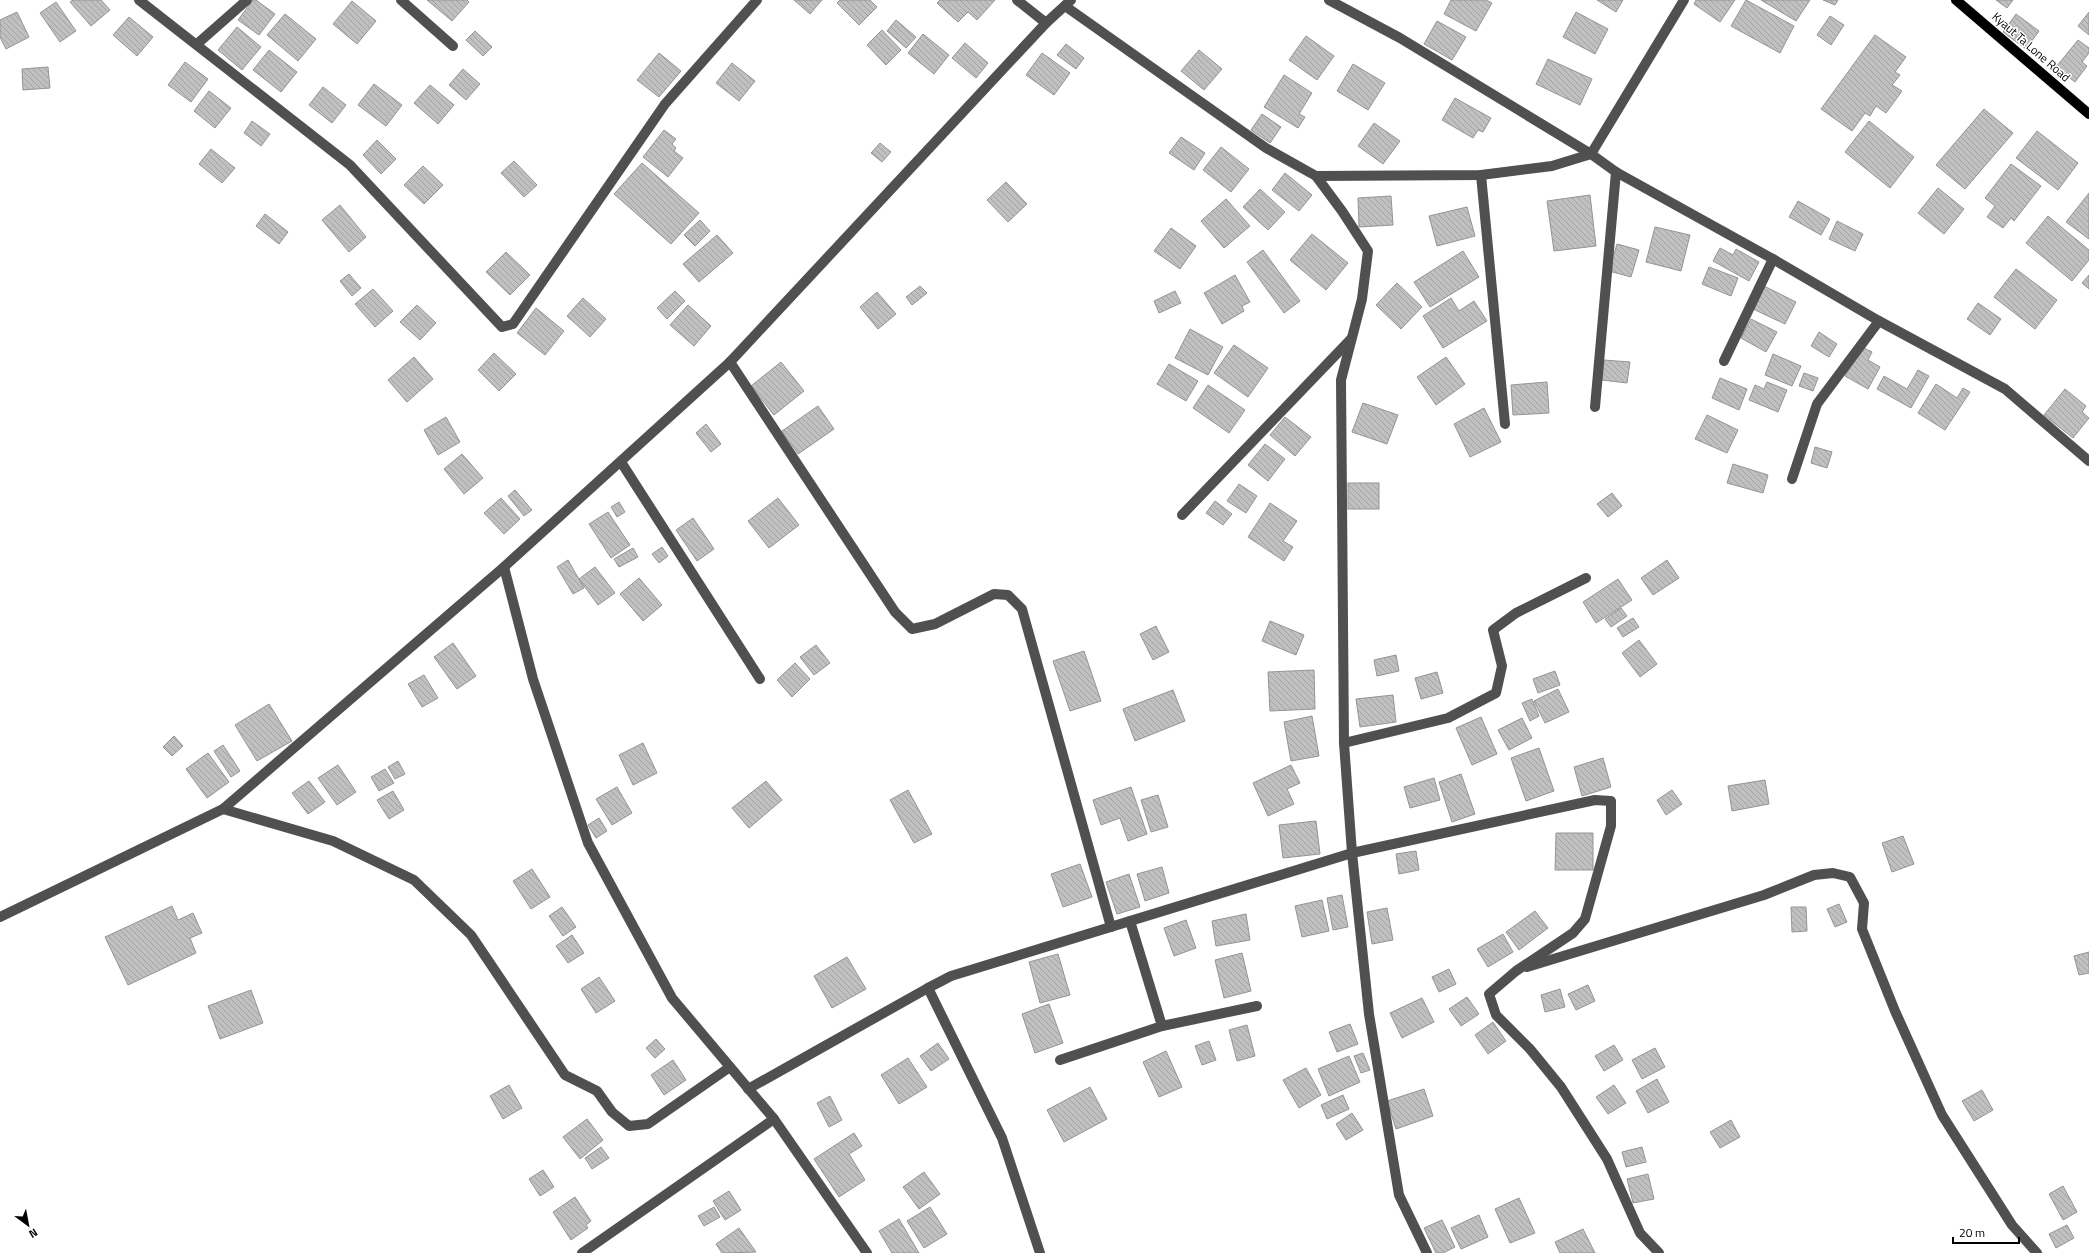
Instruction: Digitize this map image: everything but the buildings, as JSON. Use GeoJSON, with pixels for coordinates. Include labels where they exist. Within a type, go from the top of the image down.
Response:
{"type":"FeatureCollection","features":[{"type":"Feature","properties":{"kind":"main road","name":"Kyaut Ta Lone Road"},"geometry":{"type":"LineString","coordinates":[[1956,0],[2089,114]]}},
{"type":"Feature","properties":{"kind":"street"},"geometry":{"type":"LineString","coordinates":[[139,0],[350,164],[502,327],[512,324],[665,104],[757,0]]}},
{"type":"Feature","properties":{"kind":"street"},"geometry":{"type":"LineString","coordinates":[[197,44],[247,0]]}},
{"type":"Feature","properties":{"kind":"street"},"geometry":{"type":"LineString","coordinates":[[401,0],[453,46]]}},
{"type":"Feature","properties":{"kind":"street"},"geometry":{"type":"LineString","coordinates":[[1017,0],[1046,23]]}},
{"type":"Feature","properties":{"kind":"street"},"geometry":{"type":"LineString","coordinates":[[1329,0],[1400,38],[1591,154],[1616,172],[1773,259],[1879,321],[2005,389],[2089,461]]}},
{"type":"Feature","properties":{"kind":"street"},"geometry":{"type":"LineString","coordinates":[[1316,176],[1481,175],[1552,166],[1591,154],[1684,0]]}},
{"type":"Feature","properties":{"kind":"street"},"geometry":{"type":"LineString","coordinates":[[0,917],[223,809],[504,567],[730,362],[1046,23],[1068,3],[1266,148],[1316,176],[1342,211],[1368,251],[1362,299],[1341,380],[1344,743],[1352,853],[1369,1014],[1399,1195],[1427,1253]]}},
{"type":"Feature","properties":{"kind":"street"},"geometry":{"type":"LineString","coordinates":[[1595,407],[1616,172]]}},
{"type":"Feature","properties":{"kind":"street"},"geometry":{"type":"LineString","coordinates":[[1481,175],[1505,424]]}},
{"type":"Feature","properties":{"kind":"street"},"geometry":{"type":"LineString","coordinates":[[1724,362],[1773,259]]}},
{"type":"Feature","properties":{"kind":"street"},"geometry":{"type":"LineString","coordinates":[[1792,479],[1817,404],[1879,321]]}},
{"type":"Feature","properties":{"kind":"street"},"geometry":{"type":"LineString","coordinates":[[1182,515],[1352,338]]}},
{"type":"Feature","properties":{"kind":"street"},"geometry":{"type":"LineString","coordinates":[[730,362],[895,612],[912,628],[935,624],[994,594],[1008,595],[1022,609],[1111,927]]}},
{"type":"Feature","properties":{"kind":"street"},"geometry":{"type":"LineString","coordinates":[[621,462],[760,679]]}},
{"type":"Feature","properties":{"kind":"street"},"geometry":{"type":"LineString","coordinates":[[504,567],[532,679],[588,843],[672,998],[774,1119],[868,1253]]}},
{"type":"Feature","properties":{"kind":"street"},"geometry":{"type":"LineString","coordinates":[[1344,743],[1448,718],[1496,693],[1502,666],[1493,630],[1516,613],[1586,578]]}},
{"type":"Feature","properties":{"kind":"street"},"geometry":{"type":"LineString","coordinates":[[748,1089],[951,976],[1352,853],[1595,800],[1611,801],[1611,826],[1585,919],[1573,933],[1516,971],[1490,994],[1496,1015],[1530,1049],[1561,1087],[1607,1159],[1640,1233],[1659,1253]]}},
{"type":"Feature","properties":{"kind":"street"},"geometry":{"type":"LineString","coordinates":[[223,809],[333,841],[414,880],[471,935],[565,1075],[597,1091],[612,1112],[628,1126],[648,1124],[730,1067]]}},
{"type":"Feature","properties":{"kind":"street"},"geometry":{"type":"LineString","coordinates":[[1516,971],[1764,894],[1814,874],[1833,873],[1850,877],[1864,904],[1862,929],[1942,1116],[2012,1225],[2038,1253]]}},
{"type":"Feature","properties":{"kind":"street"},"geometry":{"type":"LineString","coordinates":[[1130,921],[1162,1026]]}},
{"type":"Feature","properties":{"kind":"street"},"geometry":{"type":"LineString","coordinates":[[928,988],[1002,1138],[1040,1253]]}},
{"type":"Feature","properties":{"kind":"street"},"geometry":{"type":"LineString","coordinates":[[1060,1060],[1162,1026],[1257,1006]]}},
{"type":"Feature","properties":{"kind":"street"},"geometry":{"type":"LineString","coordinates":[[582,1253],[774,1119]]}}]}
